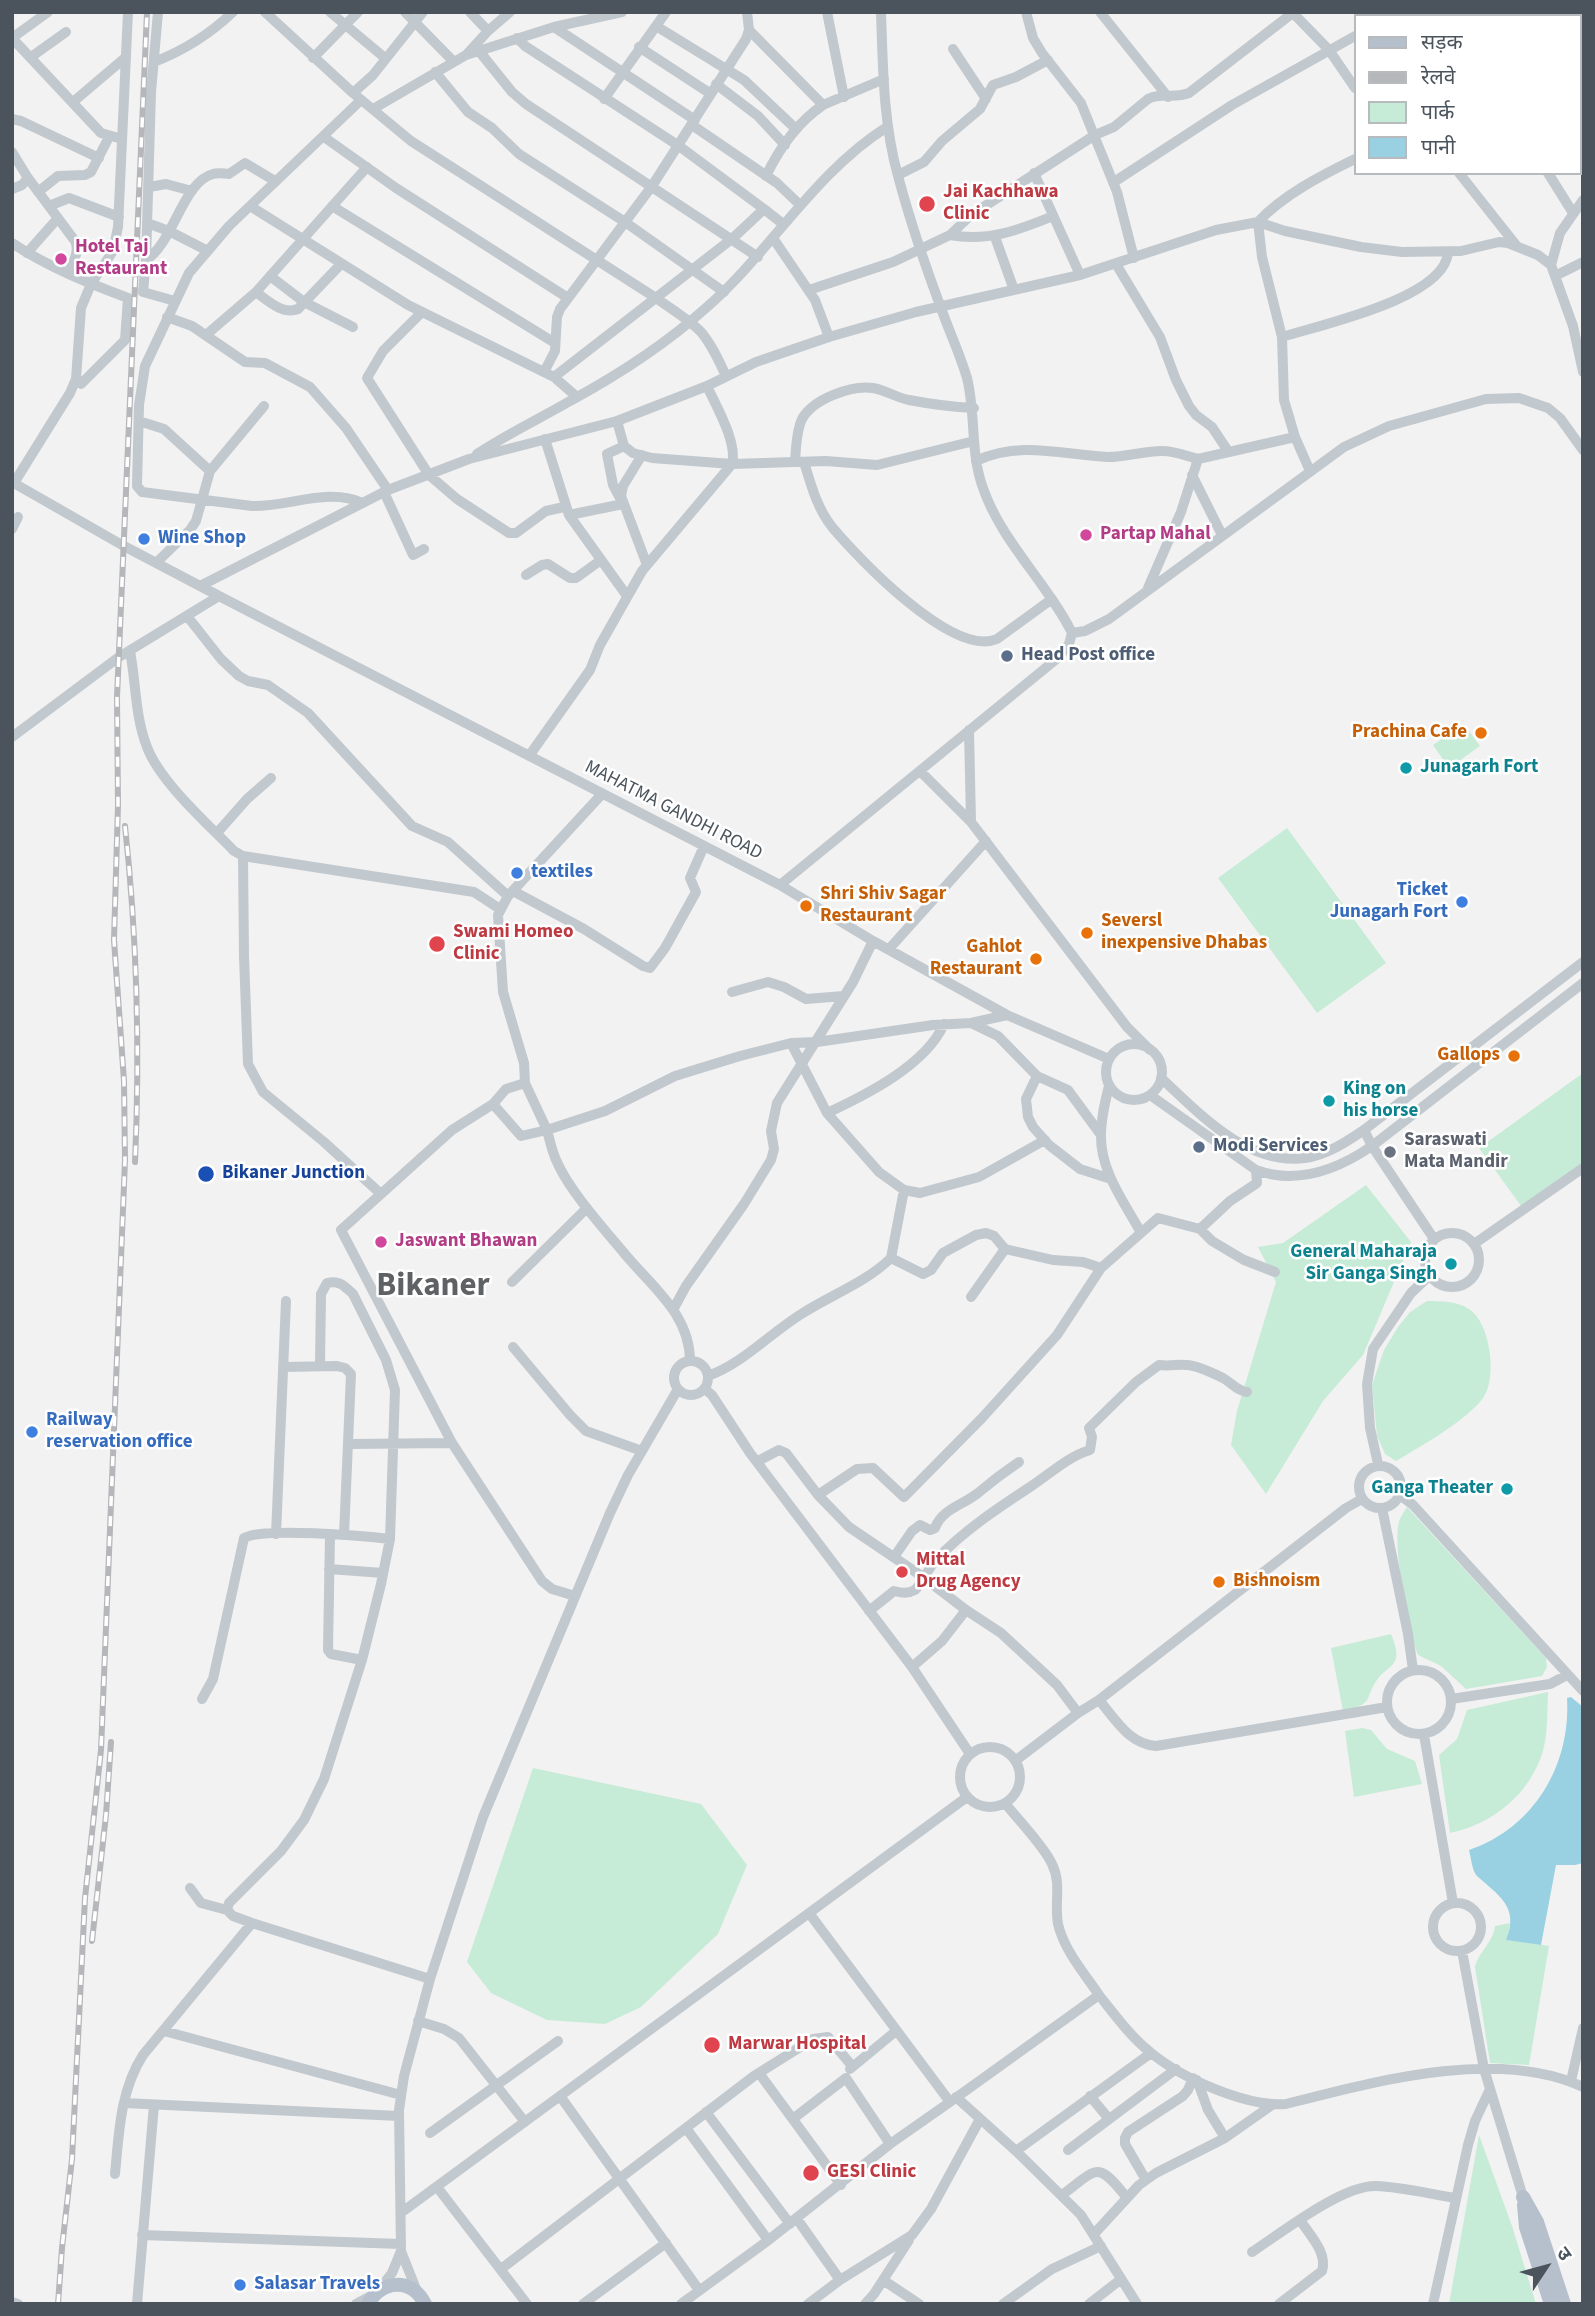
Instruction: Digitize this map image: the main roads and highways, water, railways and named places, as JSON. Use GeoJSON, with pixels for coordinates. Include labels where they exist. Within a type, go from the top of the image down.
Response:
{"type":"FeatureCollection","features":[{"type":"Feature","properties":{"kind":"main road"},"geometry":{"type":"LineString","coordinates":[[1551,2304],[1526,2227],[1523,2197],[1537,2222],[1564,2304]]}},
{"type":"Feature","properties":{"kind":"main road"},"geometry":{"type":"LineString","coordinates":[[373,2296],[389,2285],[399,2285],[410,2287],[422,2299]]}},
{"type":"Feature","properties":{"kind":"water"},"geometry":{"type":"Polygon","coordinates":[[[1571,1697],[1583,1707],[1583,1863],[1556,1865],[1541,1945],[1506,1940],[1510,1929],[1509,1910],[1499,1896],[1475,1874],[1469,1850],[1492,1840],[1512,1826],[1530,1810],[1544,1791],[1563,1747],[1567,1698],[1571,1697]]]}},
{"type":"Feature","properties":{"kind":"railway"},"geometry":{"type":"LineString","coordinates":[[58,2304],[72,2159],[85,1898],[101,1750],[125,1160],[124,1081],[114,940],[118,805],[117,697],[147,12]]}},
{"type":"Feature","properties":{"kind":"railway"},"geometry":{"type":"LineString","coordinates":[[125,826],[136,994],[135,1162]]}},
{"type":"Feature","properties":{"kind":"railway"},"geometry":{"type":"LineString","coordinates":[[92,1941],[111,1742]]}},
{"type":"Feature","properties":{"kind":"place","name":"Jai Kachhawa Clinic"},"geometry":{"type":"Point","coordinates":[927,204]}},
{"type":"Feature","properties":{"kind":"place","name":"Hotel Taj Restaurant"},"geometry":{"type":"Point","coordinates":[61,259]}},
{"type":"Feature","properties":{"kind":"place","name":"Partap Mahal"},"geometry":{"type":"Point","coordinates":[1086,535]}},
{"type":"Feature","properties":{"kind":"place","name":"Wine Shop"},"geometry":{"type":"Point","coordinates":[144,539]}},
{"type":"Feature","properties":{"kind":"place","name":"Head Post office"},"geometry":{"type":"Point","coordinates":[1007,656]}},
{"type":"Feature","properties":{"kind":"place","name":"Prachina Cafe"},"geometry":{"type":"Point","coordinates":[1481,733]}},
{"type":"Feature","properties":{"kind":"place","name":"Junagarh Fort"},"geometry":{"type":"Point","coordinates":[1406,768]}},
{"type":"Feature","properties":{"kind":"place","name":"textiles"},"geometry":{"type":"Point","coordinates":[517,873]}},
{"type":"Feature","properties":{"kind":"place","name":"Ticket Junagarh Fort"},"geometry":{"type":"Point","coordinates":[1462,902]}},
{"type":"Feature","properties":{"kind":"place","name":"Shri Shiv Sagar Restaurant"},"geometry":{"type":"Point","coordinates":[806,906]}},
{"type":"Feature","properties":{"kind":"place","name":"Seversl inexpensive Dhabas"},"geometry":{"type":"Point","coordinates":[1087,933]}},
{"type":"Feature","properties":{"kind":"place","name":"Swami Homeo Clinic"},"geometry":{"type":"Point","coordinates":[437,944]}},
{"type":"Feature","properties":{"kind":"place","name":"Gahlot Restaurant"},"geometry":{"type":"Point","coordinates":[1036,959]}},
{"type":"Feature","properties":{"kind":"place","name":"Gallops"},"geometry":{"type":"Point","coordinates":[1514,1056]}},
{"type":"Feature","properties":{"kind":"place","name":"King on his horse"},"geometry":{"type":"Point","coordinates":[1329,1101]}},
{"type":"Feature","properties":{"kind":"place","name":"Modi Services"},"geometry":{"type":"Point","coordinates":[1199,1147]}},
{"type":"Feature","properties":{"kind":"place","name":"Saraswati Mata Mandir"},"geometry":{"type":"Point","coordinates":[1390,1152]}},
{"type":"Feature","properties":{"kind":"place","name":"Bikaner Junction"},"geometry":{"type":"Point","coordinates":[206,1174]}},
{"type":"Feature","properties":{"kind":"place","name":"Jaswant Bhawan"},"geometry":{"type":"Point","coordinates":[381,1242]}},
{"type":"Feature","properties":{"kind":"place","name":"General Maharaja Sir Ganga Singh"},"geometry":{"type":"Point","coordinates":[1451,1264]}},
{"type":"Feature","properties":{"kind":"place","name":"Railway reservation office"},"geometry":{"type":"Point","coordinates":[32,1432]}},
{"type":"Feature","properties":{"kind":"place","name":"Ganga Theater"},"geometry":{"type":"Point","coordinates":[1507,1489]}},
{"type":"Feature","properties":{"kind":"place","name":"Mittal Drug Agency"},"geometry":{"type":"Point","coordinates":[902,1572]}},
{"type":"Feature","properties":{"kind":"place","name":"Bishnoism"},"geometry":{"type":"Point","coordinates":[1219,1582]}},
{"type":"Feature","properties":{"kind":"place","name":"Marwar Hospital"},"geometry":{"type":"Point","coordinates":[712,2045]}},
{"type":"Feature","properties":{"kind":"place","name":"GESI Clinic"},"geometry":{"type":"Point","coordinates":[811,2173]}},
{"type":"Feature","properties":{"kind":"place","name":"Salasar Travels"},"geometry":{"type":"Point","coordinates":[240,2285]}},
{"type":"Feature","properties":{"kind":"district","name":"Bikaner"},"geometry":{"type":"Point","coordinates":[433,1288]}}]}
